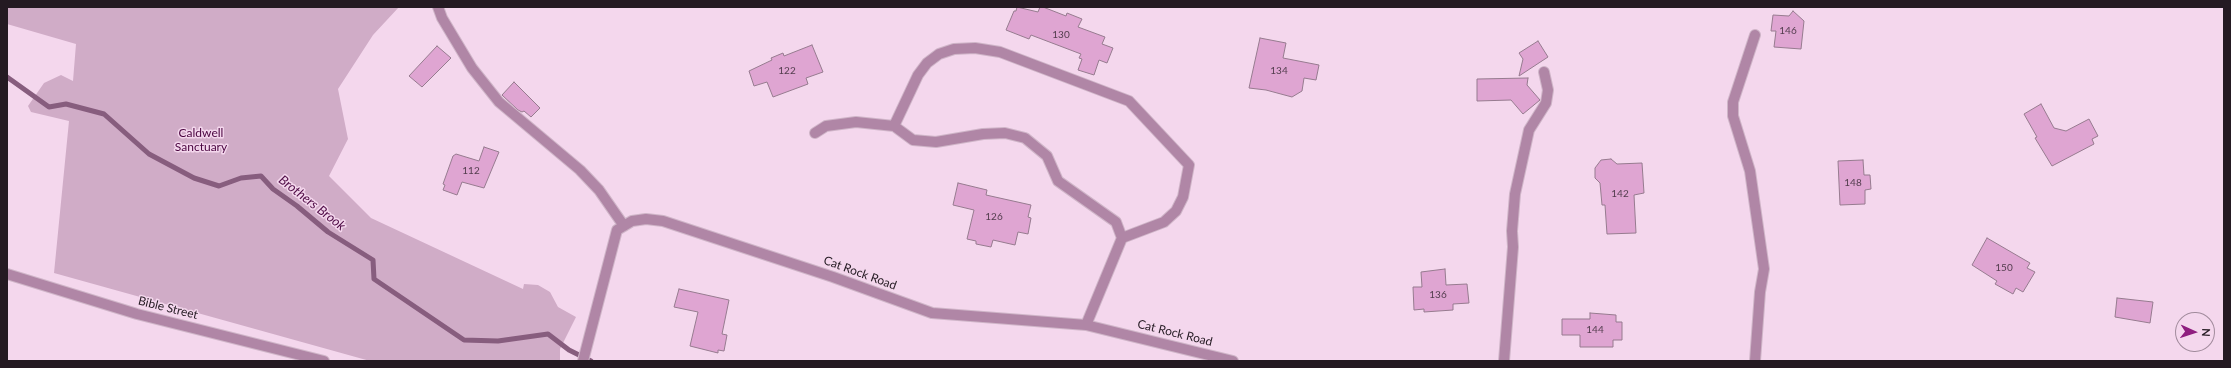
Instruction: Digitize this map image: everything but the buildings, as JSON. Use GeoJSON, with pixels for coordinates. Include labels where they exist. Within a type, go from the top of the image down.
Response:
{"type":"FeatureCollection","features":[{"type":"Feature","properties":{"kind":"street"},"geometry":{"type":"LineString","coordinates":[[438,7],[442,18],[472,68],[499,102],[580,170],[599,190],[624,226],[617,230],[583,361]]}},
{"type":"Feature","properties":{"kind":"street"},"geometry":{"type":"LineString","coordinates":[[1755,35],[1733,102],[1733,116],[1750,171],[1764,269],[1760,292],[1755,361]]}},
{"type":"Feature","properties":{"kind":"street"},"geometry":{"type":"LineString","coordinates":[[894,126],[918,75],[927,63],[939,54],[954,49],[975,48],[1000,52],[1129,101],[1189,165],[1184,197],[1176,211],[1164,222],[1122,238]]}},
{"type":"Feature","properties":{"kind":"street"},"geometry":{"type":"LineString","coordinates":[[1504,361],[1513,247],[1512,231],[1514,194],[1529,130],[1546,103],[1548,90],[1544,72]]}},
{"type":"Feature","properties":{"kind":"street"},"geometry":{"type":"LineString","coordinates":[[816,133],[826,126],[856,122],[894,126],[913,140],[936,142],[983,134],[1005,133],[1026,138],[1047,156],[1058,181],[1116,222],[1122,238],[1086,325]]}},
{"type":"Feature","properties":{"kind":"street","name":"Cat Rock Road"},"geometry":{"type":"LineString","coordinates":[[624,226],[632,221],[646,219],[663,221],[833,277],[932,313],[1086,325],[1234,361]]}},
{"type":"Feature","properties":{"kind":"street","name":"Bible Street"},"geometry":{"type":"LineString","coordinates":[[7,274],[124,310],[324,361]]}},
{"type":"Feature","properties":{"kind":"green space","name":"Caldwell Sanctuary"},"geometry":{"type":"Polygon","coordinates":[[[7,7],[399,7],[373,35],[338,89],[348,139],[329,176],[371,218],[523,289],[524,284],[538,285],[550,292],[558,307],[576,317],[560,349],[560,361],[370,361],[54,273],[69,121],[31,112],[28,106],[44,83],[61,75],[73,81],[76,44],[7,24],[7,7]]]}},
{"type":"Feature","properties":{"kind":"waterway","name":"Brothers Brook"},"geometry":{"type":"LineString","coordinates":[[7,77],[49,107],[66,104],[104,114],[149,154],[194,178],[219,186],[241,178],[261,176],[273,189],[297,206],[328,232],[373,260],[374,279],[464,340],[498,341],[548,334],[569,350],[591,361]]}}]}
